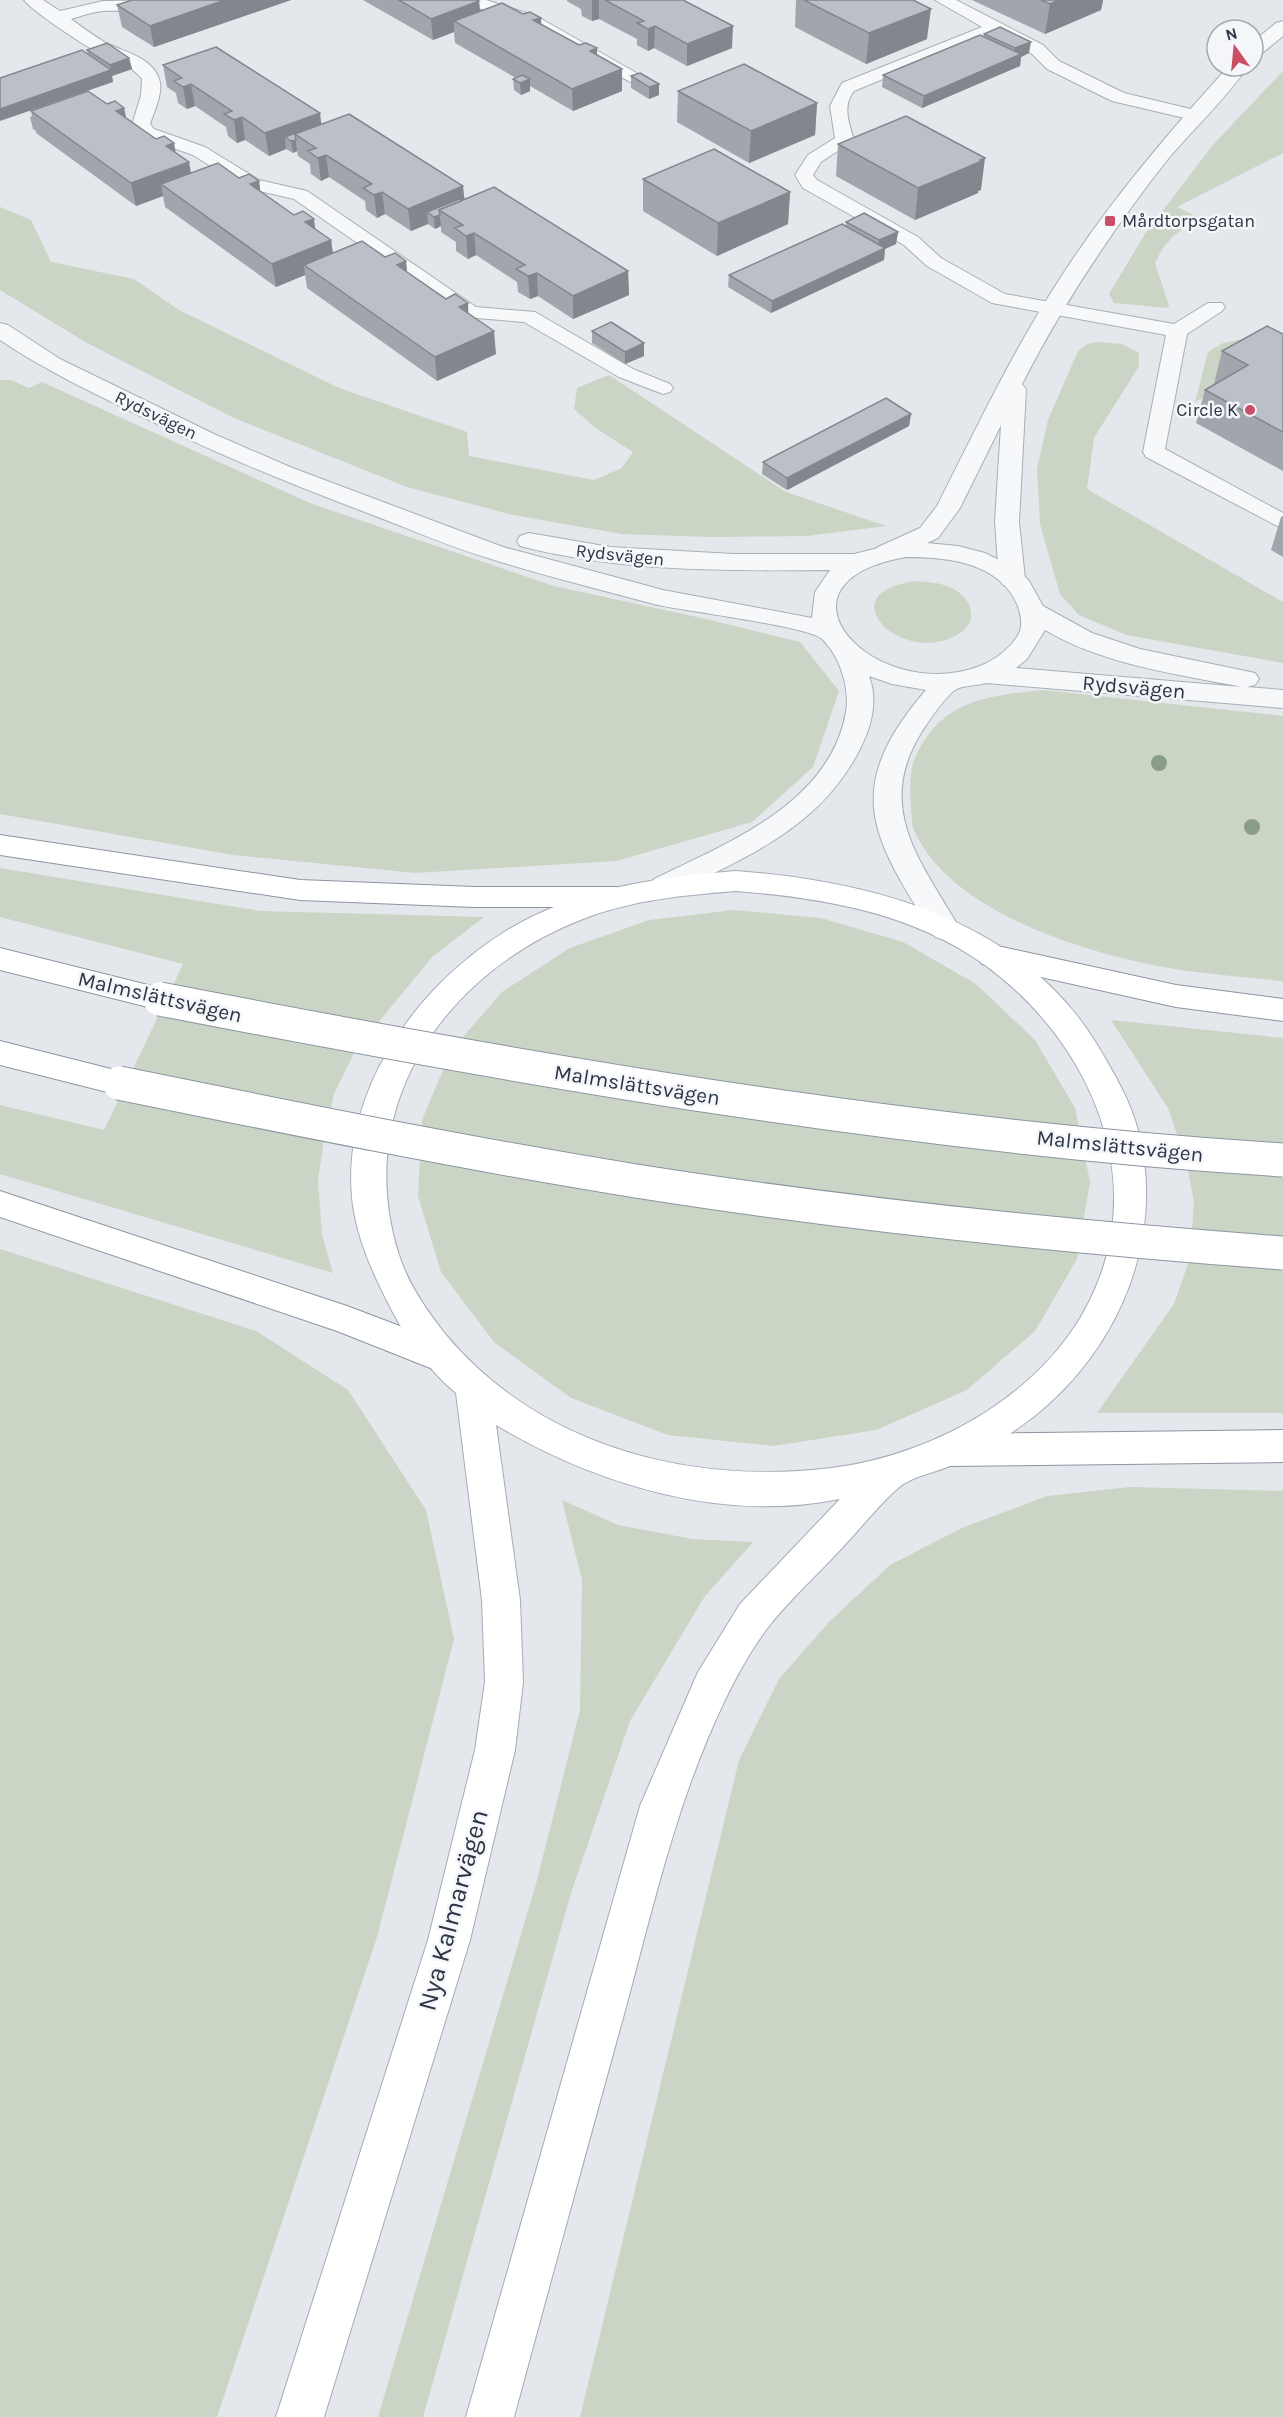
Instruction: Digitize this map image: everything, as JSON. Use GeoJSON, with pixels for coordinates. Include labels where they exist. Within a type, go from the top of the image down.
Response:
{"type":"FeatureCollection","features":[{"type":"Feature","properties":{"kind":"main road"},"geometry":{"type":"LineString","coordinates":[[0,845],[300,890],[474,897],[616,897]]}},
{"type":"Feature","properties":{"kind":"main road"},"geometry":{"type":"LineString","coordinates":[[736,881],[808,886],[879,902],[945,928],[993,956],[1047,1002],[1068,1024],[1096,1064],[1117,1108],[1129,1154],[1132,1202],[1126,1250],[1110,1297],[1083,1342],[1047,1384],[1002,1420],[950,1450],[889,1472],[835,1484],[778,1490],[721,1487],[666,1480],[612,1466],[560,1445],[514,1419],[473,1388],[443,1359],[406,1310],[382,1258],[369,1204],[369,1152],[380,1101],[400,1053],[430,1010],[468,973],[512,940],[562,915],[616,897],[664,886],[736,881]]}},
{"type":"Feature","properties":{"kind":"main road"},"geometry":{"type":"LineString","coordinates":[[993,956],[1176,996],[1283,1010]]}},
{"type":"Feature","properties":{"kind":"main road","name":"Malmslättsvägen"},"geometry":{"type":"LineString","coordinates":[[0,959],[160,999],[443,1054],[746,1103],[1156,1152],[1283,1160]]}},
{"type":"Feature","properties":{"kind":"main road"},"geometry":{"type":"LineString","coordinates":[[0,1053],[119,1083],[427,1145],[748,1198],[1156,1245],[1283,1253]]}},
{"type":"Feature","properties":{"kind":"main road"},"geometry":{"type":"LineString","coordinates":[[0,1204],[347,1320],[443,1359]]}},
{"type":"Feature","properties":{"kind":"main road","name":"Nya Kalmarvägen"},"geometry":{"type":"LineString","coordinates":[[300,2417],[449,1940],[495,1750],[504,1682],[501,1600],[473,1388]]}},
{"type":"Feature","properties":{"kind":"main road"},"geometry":{"type":"LineString","coordinates":[[950,1450],[1283,1446]]}},
{"type":"Feature","properties":{"kind":"main road"},"geometry":{"type":"LineString","coordinates":[[490,2417],[660,1806],[712,1685],[753,1617],[889,1472]]}},
{"type":"Feature","properties":{"kind":"street"},"geometry":{"type":"LineString","coordinates":[[1265,41],[1283,27]]}},
{"type":"Feature","properties":{"kind":"street"},"geometry":{"type":"LineString","coordinates":[[664,886],[780,824],[812,799],[834,775],[858,721],[860,690],[823,618],[826,591],[834,580],[856,562],[887,552],[929,533],[948,508],[1051,310],[1110,221],[1193,116],[1228,78]]}},
{"type":"Feature","properties":{"kind":"street","name":"Rydsvägen"},"geometry":{"type":"LineString","coordinates":[[0,330],[52,364],[206,439],[282,472],[494,552],[651,595],[797,622],[837,642]]}},
{"type":"Feature","properties":{"kind":"street"},"geometry":{"type":"LineString","coordinates":[[1012,579],[1007,522],[1015,377]]}},
{"type":"Feature","properties":{"kind":"street","name":"Rydsvägen"},"geometry":{"type":"LineString","coordinates":[[387,510],[563,549],[632,557],[706,563],[856,562]]}},
{"type":"Feature","properties":{"kind":"street"},"geometry":{"type":"LineString","coordinates":[[837,642],[859,662],[893,675],[948,681],[985,674],[1013,659],[1027,645],[1034,628],[1033,612],[1026,596],[1012,579],[989,564],[962,554],[925,549],[887,552]]}},
{"type":"Feature","properties":{"kind":"street","name":"Rydsvägen"},"geometry":{"type":"LineString","coordinates":[[1033,612],[1058,629],[1092,644],[1141,658],[1283,687]]}},
{"type":"Feature","properties":{"kind":"street","name":"Rydsvägen"},"geometry":{"type":"LineString","coordinates":[[985,674],[1283,699]]}},
{"type":"Feature","properties":{"kind":"street"},"geometry":{"type":"LineString","coordinates":[[945,928],[916,884],[893,838],[886,800],[886,781],[909,728],[948,681]]}},
{"type":"Feature","properties":{"kind":"lane"},"geometry":{"type":"LineString","coordinates":[[32,0],[101,47],[118,52],[144,70],[151,79],[150,95],[141,125],[148,133],[199,151],[253,184],[300,195],[471,314],[528,316],[626,374],[663,388]]}},
{"type":"Feature","properties":{"kind":"lane"},"geometry":{"type":"LineString","coordinates":[[57,17],[103,6],[159,5],[174,0]]}},
{"type":"Feature","properties":{"kind":"lane"},"geometry":{"type":"LineString","coordinates":[[470,0],[530,20],[640,80]]}},
{"type":"Feature","properties":{"kind":"lane"},"geometry":{"type":"LineString","coordinates":[[943,0],[1037,49],[1053,65],[1118,97],[1193,116]]}},
{"type":"Feature","properties":{"kind":"lane"},"geometry":{"type":"LineString","coordinates":[[993,28],[848,87],[840,94],[837,113],[845,140],[806,166],[804,175],[810,184],[911,241],[934,262],[999,299],[1177,331],[1215,307]]}},
{"type":"Feature","properties":{"kind":"lane"},"geometry":{"type":"LineString","coordinates":[[1177,331],[1154,452],[1283,522]]}},
{"type":"Feature","properties":{"kind":"green space"},"geometry":{"type":"Polygon","coordinates":[[[1283,71],[1283,153],[1177,207],[1200,218],[1173,236],[1155,263],[1169,306],[1167,308],[1114,303],[1109,294],[1145,234],[1212,146],[1283,71]]]}},
{"type":"Feature","properties":{"kind":"green space"},"geometry":{"type":"Polygon","coordinates":[[[0,207],[31,220],[51,262],[134,279],[179,310],[339,388],[467,432],[469,456],[594,480],[622,468],[633,452],[597,429],[574,409],[577,388],[609,375],[786,492],[886,526],[807,536],[710,537],[622,534],[513,515],[407,487],[234,418],[87,343],[0,290],[0,207]]]}},
{"type":"Feature","properties":{"kind":"green space"},"geometry":{"type":"Polygon","coordinates":[[[1243,339],[1272,346],[1220,388],[1195,402],[1208,352],[1223,343],[1243,339]]]}},
{"type":"Feature","properties":{"kind":"green space"},"geometry":{"type":"Polygon","coordinates":[[[1098,342],[1122,344],[1139,353],[1139,366],[1094,438],[1087,489],[1283,602],[1283,663],[1127,635],[1079,615],[1060,594],[1040,524],[1037,469],[1048,420],[1078,351],[1087,344],[1098,342]]]}},
{"type":"Feature","properties":{"kind":"green space"},"geometry":{"type":"Polygon","coordinates":[[[0,380],[11,380],[29,388],[42,382],[312,504],[554,586],[800,642],[839,691],[813,767],[752,822],[616,861],[415,873],[233,855],[0,814],[0,380]]]}},
{"type":"Feature","properties":{"kind":"green space"},"geometry":{"type":"Polygon","coordinates":[[[918,581],[950,587],[964,597],[971,610],[971,617],[964,630],[957,635],[935,642],[914,641],[896,635],[882,624],[875,611],[877,598],[891,588],[918,581]]]}},
{"type":"Feature","properties":{"kind":"green space"},"geometry":{"type":"Polygon","coordinates":[[[1043,690],[1283,716],[1283,981],[1174,969],[1109,955],[1077,945],[1044,933],[980,901],[953,880],[930,857],[913,828],[910,796],[913,763],[926,739],[938,724],[967,704],[1002,695],[1043,690]]]}},
{"type":"Feature","properties":{"kind":"green space"},"geometry":{"type":"Polygon","coordinates":[[[0,868],[260,911],[484,917],[432,957],[355,1051],[334,1094],[324,1138],[318,1181],[322,1235],[333,1273],[0,1174],[0,1105],[104,1130],[183,964],[0,917],[0,868]]]}},
{"type":"Feature","properties":{"kind":"green space"},"geometry":{"type":"Polygon","coordinates":[[[734,910],[821,918],[903,942],[976,984],[1035,1040],[1075,1108],[1090,1182],[1077,1259],[1035,1331],[967,1390],[876,1430],[773,1446],[668,1435],[571,1398],[494,1342],[441,1272],[418,1196],[422,1120],[451,1051],[502,992],[570,948],[649,920],[734,910]]]}},
{"type":"Feature","properties":{"kind":"green space"},"geometry":{"type":"Polygon","coordinates":[[[1111,1020],[1283,1038],[1283,1413],[1097,1413],[1174,1304],[1190,1258],[1194,1202],[1186,1160],[1168,1108],[1111,1020]]]}},
{"type":"Feature","properties":{"kind":"green space"},"geometry":{"type":"Polygon","coordinates":[[[0,1249],[256,1331],[348,1390],[426,1510],[454,1639],[377,1937],[217,2417],[0,2417],[0,1249]]]}},
{"type":"Feature","properties":{"kind":"green space"},"geometry":{"type":"Polygon","coordinates":[[[1131,1487],[1283,1491],[1283,2417],[580,2417],[739,1760],[779,1679],[830,1621],[890,1565],[962,1528],[1047,1496],[1131,1487]]]}},
{"type":"Feature","properties":{"kind":"green space"},"geometry":{"type":"Polygon","coordinates":[[[562,1500],[618,1525],[692,1539],[753,1542],[705,1596],[630,1721],[571,1893],[423,2417],[378,2417],[536,1884],[580,1710],[582,1580],[562,1500]]]}},
{"type":"Feature","properties":{"kind":"building"},"geometry":{"type":"Polygon","coordinates":[[[132,0],[225,0],[150,26],[117,5],[132,0]]]}},
{"type":"Feature","properties":{"kind":"building"},"geometry":{"type":"Polygon","coordinates":[[[399,0],[477,0],[479,1],[431,19],[399,0]]]}},
{"type":"Feature","properties":{"kind":"building"},"geometry":{"type":"Polygon","coordinates":[[[605,0],[683,0],[733,26],[687,44],[655,26],[648,29],[637,23],[644,21],[605,0]]]}},
{"type":"Feature","properties":{"kind":"building"},"geometry":{"type":"Polygon","coordinates":[[[804,0],[913,0],[931,9],[869,33],[804,0]]]}},
{"type":"Feature","properties":{"kind":"building"},"geometry":{"type":"Polygon","coordinates":[[[1041,0],[1059,0],[1050,4],[1041,0]]]}},
{"type":"Feature","properties":{"kind":"building"},"geometry":{"type":"Polygon","coordinates":[[[502,3],[523,14],[530,12],[541,18],[533,20],[579,45],[586,43],[597,48],[590,51],[622,69],[572,89],[454,21],[502,3]]]}},
{"type":"Feature","properties":{"kind":"building"},"geometry":{"type":"Polygon","coordinates":[[[1000,27],[1031,42],[1015,48],[984,34],[1000,27]]]}},
{"type":"Feature","properties":{"kind":"building"},"geometry":{"type":"Polygon","coordinates":[[[980,35],[1021,54],[924,96],[883,75],[980,35]]]}},
{"type":"Feature","properties":{"kind":"building"},"geometry":{"type":"Polygon","coordinates":[[[107,43],[129,58],[110,65],[87,50],[107,43]]]}},
{"type":"Feature","properties":{"kind":"building"},"geometry":{"type":"Polygon","coordinates":[[[216,47],[320,113],[265,133],[242,117],[234,120],[224,114],[232,111],[191,84],[183,87],[174,81],[182,78],[163,65],[216,47]]]}},
{"type":"Feature","properties":{"kind":"building"},"geometry":{"type":"Polygon","coordinates":[[[82,50],[111,70],[0,109],[0,78],[82,50]]]}},
{"type":"Feature","properties":{"kind":"building"},"geometry":{"type":"Polygon","coordinates":[[[744,64],[817,103],[751,131],[678,91],[744,64]]]}},
{"type":"Feature","properties":{"kind":"building"},"geometry":{"type":"Polygon","coordinates":[[[640,73],[659,84],[649,87],[631,76],[640,73]]]}},
{"type":"Feature","properties":{"kind":"building"},"geometry":{"type":"Polygon","coordinates":[[[522,75],[530,79],[520,83],[513,79],[522,75]]]}},
{"type":"Feature","properties":{"kind":"building"},"geometry":{"type":"Polygon","coordinates":[[[88,91],[107,104],[115,101],[124,108],[116,111],[156,139],[164,136],[174,143],[166,146],[189,162],[131,183],[31,111],[88,91]]]}},
{"type":"Feature","properties":{"kind":"building"},"geometry":{"type":"Polygon","coordinates":[[[349,114],[463,186],[408,209],[382,192],[374,195],[363,188],[372,184],[326,155],[318,158],[308,151],[316,148],[295,134],[349,114]]]}},
{"type":"Feature","properties":{"kind":"building"},"geometry":{"type":"Polygon","coordinates":[[[906,116],[985,158],[918,188],[838,144],[906,116]]]}},
{"type":"Feature","properties":{"kind":"building"},"geometry":{"type":"Polygon","coordinates":[[[316,125],[295,134],[296,140],[291,141],[285,137],[316,125]]]}},
{"type":"Feature","properties":{"kind":"building"},"geometry":{"type":"Polygon","coordinates":[[[714,149],[790,192],[718,223],[643,179],[714,149]]]}},
{"type":"Feature","properties":{"kind":"building"},"geometry":{"type":"Polygon","coordinates":[[[218,163],[239,178],[249,174],[259,181],[250,184],[294,215],[303,211],[314,219],[305,222],[331,240],[272,264],[161,184],[218,163]]]}},
{"type":"Feature","properties":{"kind":"building"},"geometry":{"type":"Polygon","coordinates":[[[494,187],[628,271],[573,296],[537,273],[528,276],[516,269],[525,265],[474,233],[466,236],[455,228],[463,225],[439,210],[494,187]]]}},
{"type":"Feature","properties":{"kind":"building"},"geometry":{"type":"Polygon","coordinates":[[[459,199],[461,201],[439,210],[440,215],[434,217],[427,212],[459,199]]]}},
{"type":"Feature","properties":{"kind":"building"},"geometry":{"type":"Polygon","coordinates":[[[864,213],[898,232],[879,240],[846,222],[864,213]]]}},
{"type":"Feature","properties":{"kind":"building"},"geometry":{"type":"Polygon","coordinates":[[[842,224],[885,248],[772,301],[729,275],[842,224]]]}},
{"type":"Feature","properties":{"kind":"building"},"geometry":{"type":"Polygon","coordinates":[[[362,241],[385,257],[395,253],[406,261],[397,265],[446,299],[455,294],[468,303],[459,307],[494,331],[435,357],[304,265],[362,241]]]}},
{"type":"Feature","properties":{"kind":"building"},"geometry":{"type":"Polygon","coordinates":[[[611,322],[644,343],[625,352],[592,331],[611,322]]]}},
{"type":"Feature","properties":{"kind":"building"},"geometry":{"type":"Polygon","coordinates":[[[1267,326],[1283,334],[1283,432],[1205,390],[1248,365],[1222,351],[1267,326]]]}},
{"type":"Feature","properties":{"kind":"building"},"geometry":{"type":"Polygon","coordinates":[[[886,398],[911,414],[787,478],[763,462],[886,398]]]}},
{"type":"Feature","properties":{"kind":"place","name":"Mårdtorpsgatan"},"geometry":{"type":"Point","coordinates":[1110,221]}},
{"type":"Feature","properties":{"kind":"place","name":"Circle K"},"geometry":{"type":"Point","coordinates":[1250,410]}}]}
